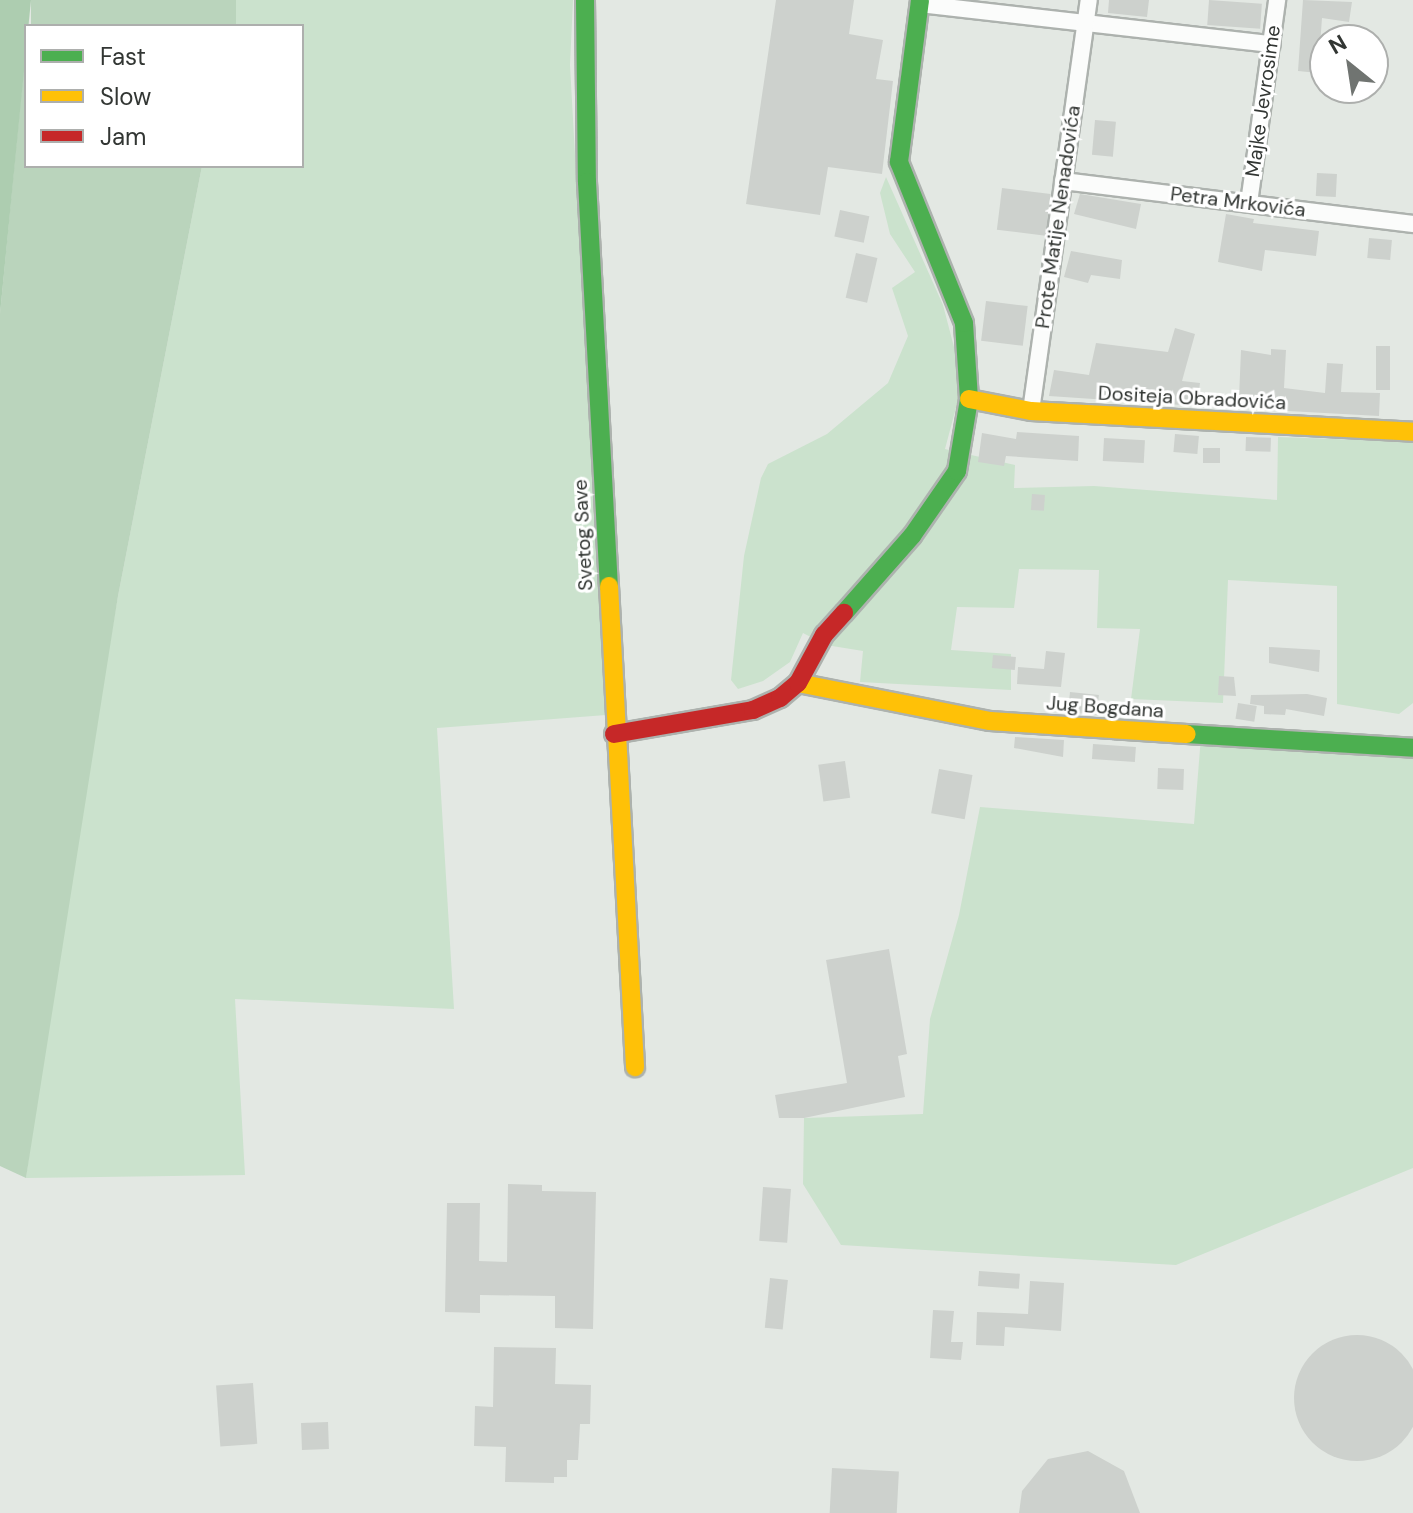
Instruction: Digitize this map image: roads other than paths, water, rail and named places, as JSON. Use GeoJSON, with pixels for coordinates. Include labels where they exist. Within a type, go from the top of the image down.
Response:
{"type":"FeatureCollection","features":[{"type":"Feature","properties":{"kind":"street","name":"Svetog Save"},"geometry":{"type":"LineString","coordinates":[[585,0],[587,182],[614,734],[635,1067]]}},
{"type":"Feature","properties":{"kind":"street","name":"Prote Matije Nenadovića"},"geometry":{"type":"LineString","coordinates":[[1031,411],[1089,0]]}},
{"type":"Feature","properties":{"kind":"street","name":"Majke Jevrosime"},"geometry":{"type":"LineString","coordinates":[[1249,203],[1277,0]]}},
{"type":"Feature","properties":{"kind":"street"},"geometry":{"type":"LineString","coordinates":[[614,734],[753,710],[798,683],[824,635],[912,536],[957,471],[969,399],[964,323],[906,190],[899,162],[920,2],[1272,44]]}},
{"type":"Feature","properties":{"kind":"street","name":"Petra Mrkovića"},"geometry":{"type":"LineString","coordinates":[[1063,181],[1413,224]]}},
{"type":"Feature","properties":{"kind":"street","name":"Dositeja Obradovića"},"geometry":{"type":"LineString","coordinates":[[969,399],[1031,411],[1413,432]]}},
{"type":"Feature","properties":{"kind":"street","name":"Jug Bogdana"},"geometry":{"type":"LineString","coordinates":[[798,683],[990,721],[1413,748]]}}]}
